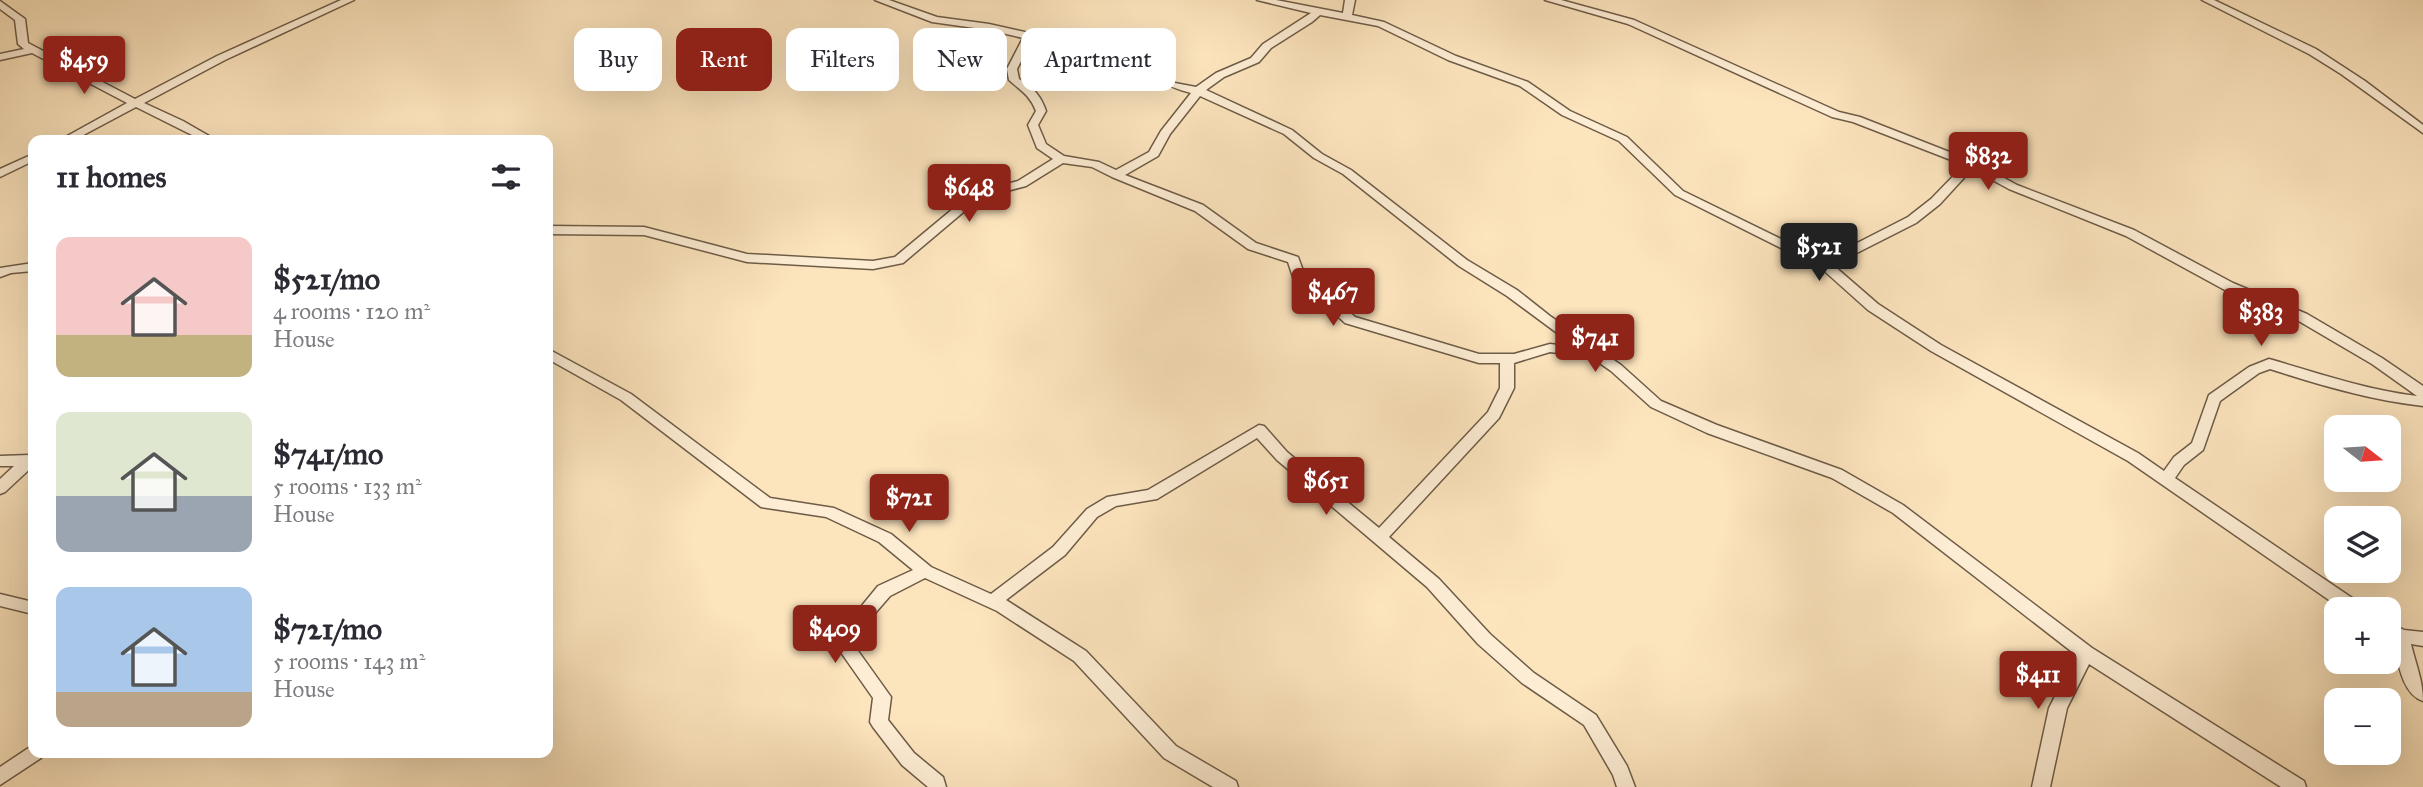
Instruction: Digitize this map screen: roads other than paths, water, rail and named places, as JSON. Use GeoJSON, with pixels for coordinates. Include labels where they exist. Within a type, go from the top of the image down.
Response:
{"type":"FeatureCollection","features":[{"type":"Feature","properties":{"kind":"street"},"geometry":{"type":"LineString","coordinates":[[76,135],[139,104],[220,58],[349,0]]}},
{"type":"Feature","properties":{"kind":"street"},"geometry":{"type":"LineString","coordinates":[[880,0],[934,20],[989,27],[1021,35]]}},
{"type":"Feature","properties":{"kind":"street"},"geometry":{"type":"LineString","coordinates":[[1262,0],[1381,24],[1452,58],[1524,83],[1566,113],[1623,139],[1679,193],[1825,265],[1873,307],[1936,348],[2133,457],[2338,597]]}},
{"type":"Feature","properties":{"kind":"street"},"geometry":{"type":"LineString","coordinates":[[1347,17],[1350,0]]}},
{"type":"Feature","properties":{"kind":"street"},"geometry":{"type":"LineString","coordinates":[[1550,0],[1631,22],[1836,115],[1856,119],[1971,164],[2012,187],[2130,233],[2228,286],[2302,317],[2377,361],[2423,393]]}},
{"type":"Feature","properties":{"kind":"street"},"geometry":{"type":"LineString","coordinates":[[2207,0],[2234,16],[2292,40],[2348,72],[2423,130]]}},
{"type":"Feature","properties":{"kind":"street"},"geometry":{"type":"LineString","coordinates":[[0,4],[20,19],[23,44],[111,92],[199,135]]}},
{"type":"Feature","properties":{"kind":"street"},"geometry":{"type":"LineString","coordinates":[[1116,175],[1154,154],[1165,133],[1198,91],[1220,75],[1255,60],[1267,46],[1318,11]]}},
{"type":"Feature","properties":{"kind":"street"},"geometry":{"type":"LineString","coordinates":[[0,57],[33,50]]}},
{"type":"Feature","properties":{"kind":"street"},"geometry":{"type":"LineString","coordinates":[[1021,51],[1012,69],[1014,80],[1021,84]]}},
{"type":"Feature","properties":{"kind":"street"},"geometry":{"type":"LineString","coordinates":[[1176,86],[1198,91],[1288,132],[1318,156],[1358,181],[1463,263],[1512,293],[1594,353],[1656,404],[1712,429],[1837,474],[1898,509],[2086,653],[2297,787]]}},
{"type":"Feature","properties":{"kind":"street"},"geometry":{"type":"LineString","coordinates":[[1032,91],[1037,97],[1041,111],[1033,125],[1041,146],[1061,159],[1095,164],[1199,208],[1252,246],[1294,260],[1302,286],[1337,308],[1350,320],[1479,358],[1515,359],[1550,348],[1594,353]]}},
{"type":"Feature","properties":{"kind":"street"},"geometry":{"type":"LineString","coordinates":[[553,230],[644,232],[747,258],[873,265],[899,260],[976,195],[1021,184],[1061,159]]}},
{"type":"Feature","properties":{"kind":"street"},"geometry":{"type":"LineString","coordinates":[[0,174],[28,160]]}},
{"type":"Feature","properties":{"kind":"street"},"geometry":{"type":"LineString","coordinates":[[1825,265],[1841,253],[1913,220],[1942,195],[1971,164]]}},
{"type":"Feature","properties":{"kind":"street"},"geometry":{"type":"LineString","coordinates":[[0,273],[9,269],[28,267]]}},
{"type":"Feature","properties":{"kind":"street"},"geometry":{"type":"LineString","coordinates":[[553,356],[625,397],[766,503],[830,512],[885,538],[925,571],[993,601],[1080,656],[1170,752],[1229,787]]}},
{"type":"Feature","properties":{"kind":"street"},"geometry":{"type":"LineString","coordinates":[[1380,537],[1494,415],[1507,388],[1507,359]]}},
{"type":"Feature","properties":{"kind":"street"},"geometry":{"type":"LineString","coordinates":[[2166,479],[2179,461],[2198,446],[2214,398],[2254,370],[2269,364],[2339,386],[2394,398],[2423,401]]}},
{"type":"Feature","properties":{"kind":"street"},"geometry":{"type":"LineString","coordinates":[[993,601],[1059,551],[1092,513],[1112,501],[1152,495],[1259,430],[1282,456],[1433,583],[1484,639],[1528,678],[1590,720],[1621,772],[1626,787]]}},
{"type":"Feature","properties":{"kind":"street"},"geometry":{"type":"LineString","coordinates":[[0,461],[28,460]]}},
{"type":"Feature","properties":{"kind":"street"},"geometry":{"type":"LineString","coordinates":[[0,488],[28,463]]}},
{"type":"Feature","properties":{"kind":"street"},"geometry":{"type":"LineString","coordinates":[[925,571],[884,591],[841,640],[882,697],[879,722],[908,759],[937,783],[937,787]]}},
{"type":"Feature","properties":{"kind":"street"},"geometry":{"type":"LineString","coordinates":[[0,600],[28,607]]}},
{"type":"Feature","properties":{"kind":"street"},"geometry":{"type":"LineString","coordinates":[[2401,634],[2423,639]]}},
{"type":"Feature","properties":{"kind":"street"},"geometry":{"type":"LineString","coordinates":[[2401,650],[2409,673],[2423,694]]}},
{"type":"Feature","properties":{"kind":"street"},"geometry":{"type":"LineString","coordinates":[[2041,787],[2058,708],[2086,653]]}},
{"type":"Feature","properties":{"kind":"street"},"geometry":{"type":"LineString","coordinates":[[0,777],[28,757]]}}]}
